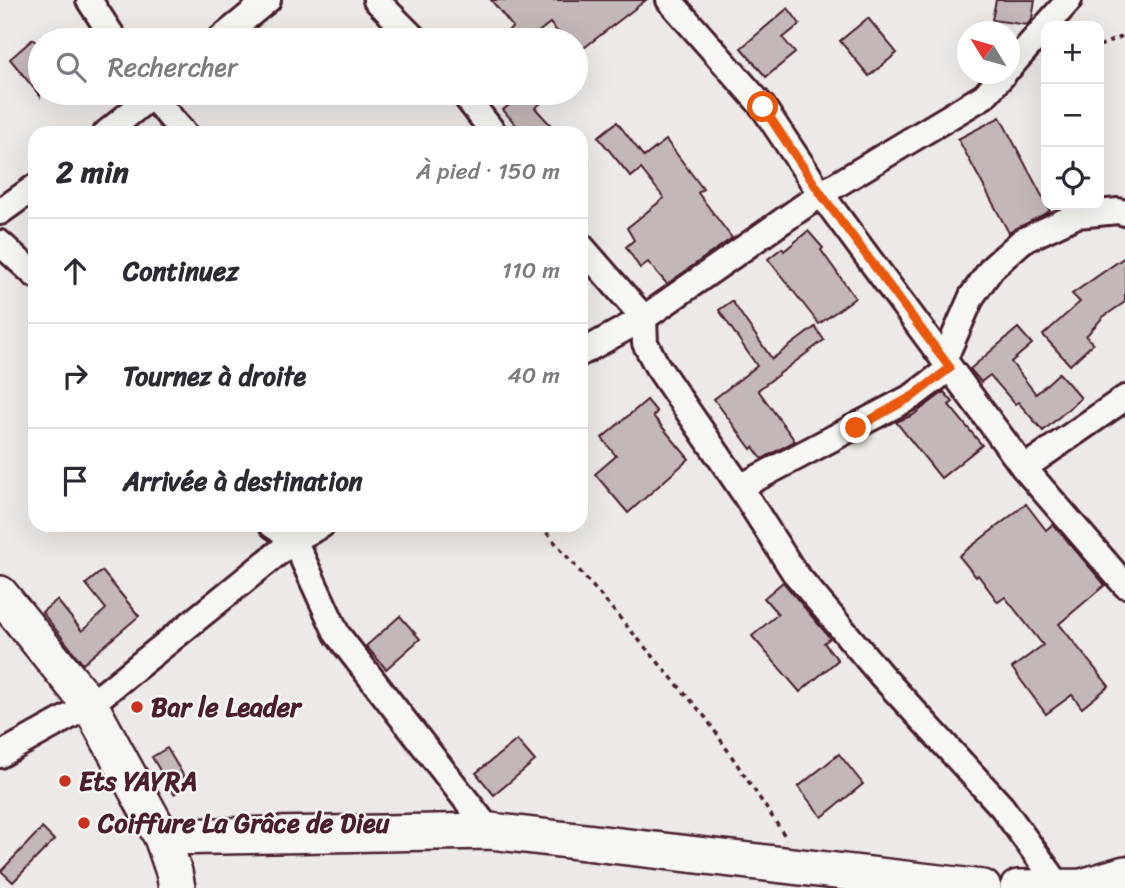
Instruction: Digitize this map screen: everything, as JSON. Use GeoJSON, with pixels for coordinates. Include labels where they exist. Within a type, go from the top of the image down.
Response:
{"type":"FeatureCollection","features":[{"type":"Feature","properties":{"kind":"street"},"geometry":{"type":"LineString","coordinates":[[89,0],[107,28]]}},
{"type":"Feature","properties":{"kind":"street"},"geometry":{"type":"LineString","coordinates":[[234,28],[268,0]]}},
{"type":"Feature","properties":{"kind":"street"},"geometry":{"type":"LineString","coordinates":[[376,0],[404,28]]}},
{"type":"Feature","properties":{"kind":"street"},"geometry":{"type":"LineString","coordinates":[[669,0],[763,107],[821,194],[1024,468],[1125,585]]}},
{"type":"Feature","properties":{"kind":"street"},"geometry":{"type":"LineString","coordinates":[[1020,56],[1069,0]]}},
{"type":"Feature","properties":{"kind":"street"},"geometry":{"type":"LineString","coordinates":[[588,349],[644,318],[821,194],[984,96],[995,84]]}},
{"type":"Feature","properties":{"kind":"street"},"geometry":{"type":"LineString","coordinates":[[114,126],[139,105]]}},
{"type":"Feature","properties":{"kind":"street"},"geometry":{"type":"LineString","coordinates":[[161,105],[178,126]]}},
{"type":"Feature","properties":{"kind":"street"},"geometry":{"type":"LineString","coordinates":[[472,105],[489,126]]}},
{"type":"Feature","properties":{"kind":"street"},"geometry":{"type":"LineString","coordinates":[[0,212],[28,192]]}},
{"type":"Feature","properties":{"kind":"street"},"geometry":{"type":"LineString","coordinates":[[740,487],[901,403],[947,364],[972,296],[992,268],[1022,241],[1077,215],[1118,211],[1125,213]]}},
{"type":"Feature","properties":{"kind":"street"},"geometry":{"type":"LineString","coordinates":[[0,243],[28,269]]}},
{"type":"Feature","properties":{"kind":"street"},"geometry":{"type":"LineString","coordinates":[[588,254],[644,318],[645,343],[657,366],[740,487],[794,572],[881,675],[1002,807],[1060,887]]}},
{"type":"Feature","properties":{"kind":"street"},"geometry":{"type":"LineString","coordinates":[[1024,468],[1125,398]]}},
{"type":"Feature","properties":{"kind":"street"},"geometry":{"type":"LineString","coordinates":[[282,532],[294,540],[337,634],[491,831]]}},
{"type":"Feature","properties":{"kind":"street"},"geometry":{"type":"LineString","coordinates":[[0,755],[89,705],[294,540],[309,532]]}},
{"type":"Feature","properties":{"kind":"street"},"geometry":{"type":"LineString","coordinates":[[0,594],[89,705],[162,837],[168,882]]}},
{"type":"Feature","properties":{"kind":"street"},"geometry":{"type":"LineString","coordinates":[[162,837],[491,831],[984,888]]}},
{"type":"Feature","properties":{"kind":"street"},"geometry":{"type":"LineString","coordinates":[[1018,888],[1082,887],[1120,879]]}},
{"type":"Feature","properties":{"kind":"path"},"geometry":{"type":"LineString","coordinates":[[1104,44],[1125,35]]}},
{"type":"Feature","properties":{"kind":"path"},"geometry":{"type":"LineString","coordinates":[[546,532],[706,718],[806,867]]}},
{"type":"Feature","properties":{"kind":"building"},"geometry":{"type":"Polygon","coordinates":[[[491,0],[646,0],[588,45],[588,28],[554,28],[550,23],[544,28],[513,27],[491,0]]]}},
{"type":"Feature","properties":{"kind":"building"},"geometry":{"type":"Polygon","coordinates":[[[996,0],[1035,0],[1032,19],[1027,25],[1020,24],[1020,21],[992,20],[996,0]]]}},
{"type":"Feature","properties":{"kind":"building"},"geometry":{"type":"Polygon","coordinates":[[[788,8],[800,24],[783,38],[795,53],[766,77],[741,48],[788,8]]]}},
{"type":"Feature","properties":{"kind":"building"},"geometry":{"type":"Polygon","coordinates":[[[868,18],[897,53],[869,76],[840,41],[868,18]]]}},
{"type":"Feature","properties":{"kind":"building"},"geometry":{"type":"Polygon","coordinates":[[[28,43],[28,81],[10,59],[28,43]]]}},
{"type":"Feature","properties":{"kind":"building"},"geometry":{"type":"Polygon","coordinates":[[[509,105],[539,105],[535,108],[552,126],[517,126],[503,110],[509,105]]]}},
{"type":"Feature","properties":{"kind":"building"},"geometry":{"type":"Polygon","coordinates":[[[1000,117],[1041,194],[1041,210],[1050,211],[1009,233],[958,139],[1000,117]]]}},
{"type":"Feature","properties":{"kind":"building"},"geometry":{"type":"Polygon","coordinates":[[[617,122],[644,157],[666,140],[703,189],[698,193],[732,238],[667,284],[648,262],[640,268],[626,247],[634,240],[627,228],[664,198],[641,169],[631,177],[598,137],[617,122]]]}},
{"type":"Feature","properties":{"kind":"building"},"geometry":{"type":"Polygon","coordinates":[[[808,231],[823,248],[821,250],[855,298],[819,324],[768,259],[782,248],[784,251],[808,231]]]}},
{"type":"Feature","properties":{"kind":"building"},"geometry":{"type":"Polygon","coordinates":[[[1125,257],[1125,302],[1103,317],[1086,336],[1093,344],[1070,365],[1043,335],[1080,302],[1072,294],[1125,257]]]}},
{"type":"Feature","properties":{"kind":"building"},"geometry":{"type":"Polygon","coordinates":[[[732,301],[772,359],[815,327],[824,340],[758,390],[795,441],[762,459],[753,447],[751,449],[714,399],[757,366],[719,310],[732,301]]]}},
{"type":"Feature","properties":{"kind":"building"},"geometry":{"type":"Polygon","coordinates":[[[1018,328],[1032,344],[1011,362],[1036,394],[1059,373],[1081,398],[1043,431],[990,375],[981,382],[970,369],[1018,328]]]}},
{"type":"Feature","properties":{"kind":"building"},"geometry":{"type":"Polygon","coordinates":[[[944,392],[953,402],[949,405],[982,445],[941,478],[896,422],[913,415],[944,392]]]}},
{"type":"Feature","properties":{"kind":"building"},"geometry":{"type":"Polygon","coordinates":[[[647,400],[657,412],[653,416],[689,459],[628,513],[595,474],[616,456],[602,438],[647,400]]]}},
{"type":"Feature","properties":{"kind":"building"},"geometry":{"type":"Polygon","coordinates":[[[1026,504],[1046,530],[1053,524],[1105,585],[1059,624],[1109,686],[1082,708],[1072,695],[1046,714],[1012,668],[1043,645],[1005,597],[998,602],[978,575],[976,577],[959,556],[1026,504]]]}},
{"type":"Feature","properties":{"kind":"building"},"geometry":{"type":"Polygon","coordinates":[[[102,571],[139,616],[83,664],[42,612],[57,600],[82,631],[106,609],[86,584],[102,571]]]}},
{"type":"Feature","properties":{"kind":"building"},"geometry":{"type":"Polygon","coordinates":[[[783,582],[830,638],[824,643],[838,660],[800,692],[752,636],[778,614],[764,598],[783,582]]]}},
{"type":"Feature","properties":{"kind":"building"},"geometry":{"type":"Polygon","coordinates":[[[400,616],[420,639],[386,669],[366,646],[400,616]]]}},
{"type":"Feature","properties":{"kind":"building"},"geometry":{"type":"Polygon","coordinates":[[[517,740],[535,761],[494,795],[476,773],[517,740]]]}},
{"type":"Feature","properties":{"kind":"building"},"geometry":{"type":"Polygon","coordinates":[[[167,748],[189,785],[174,794],[152,757],[167,748]]]}},
{"type":"Feature","properties":{"kind":"building"},"geometry":{"type":"Polygon","coordinates":[[[839,754],[863,784],[822,817],[798,787],[839,754]]]}},
{"type":"Feature","properties":{"kind":"building"},"geometry":{"type":"Polygon","coordinates":[[[42,828],[54,840],[13,882],[1,871],[42,828]]]}},
{"type":"Feature","properties":{"kind":"place","name":"Bar le Leader"},"geometry":{"type":"Point","coordinates":[137,707]}},
{"type":"Feature","properties":{"kind":"place","name":"Ets YAYRA"},"geometry":{"type":"Point","coordinates":[65,781]}},
{"type":"Feature","properties":{"kind":"place","name":"Coiffure La Grâce de Dieu"},"geometry":{"type":"Point","coordinates":[84,823]}},
{"type":"Feature","properties":{"kind":"route"},"geometry":{"type":"LineString","coordinates":[[763,107],[821,194],[950,368],[913,396],[856,428]]}}]}
